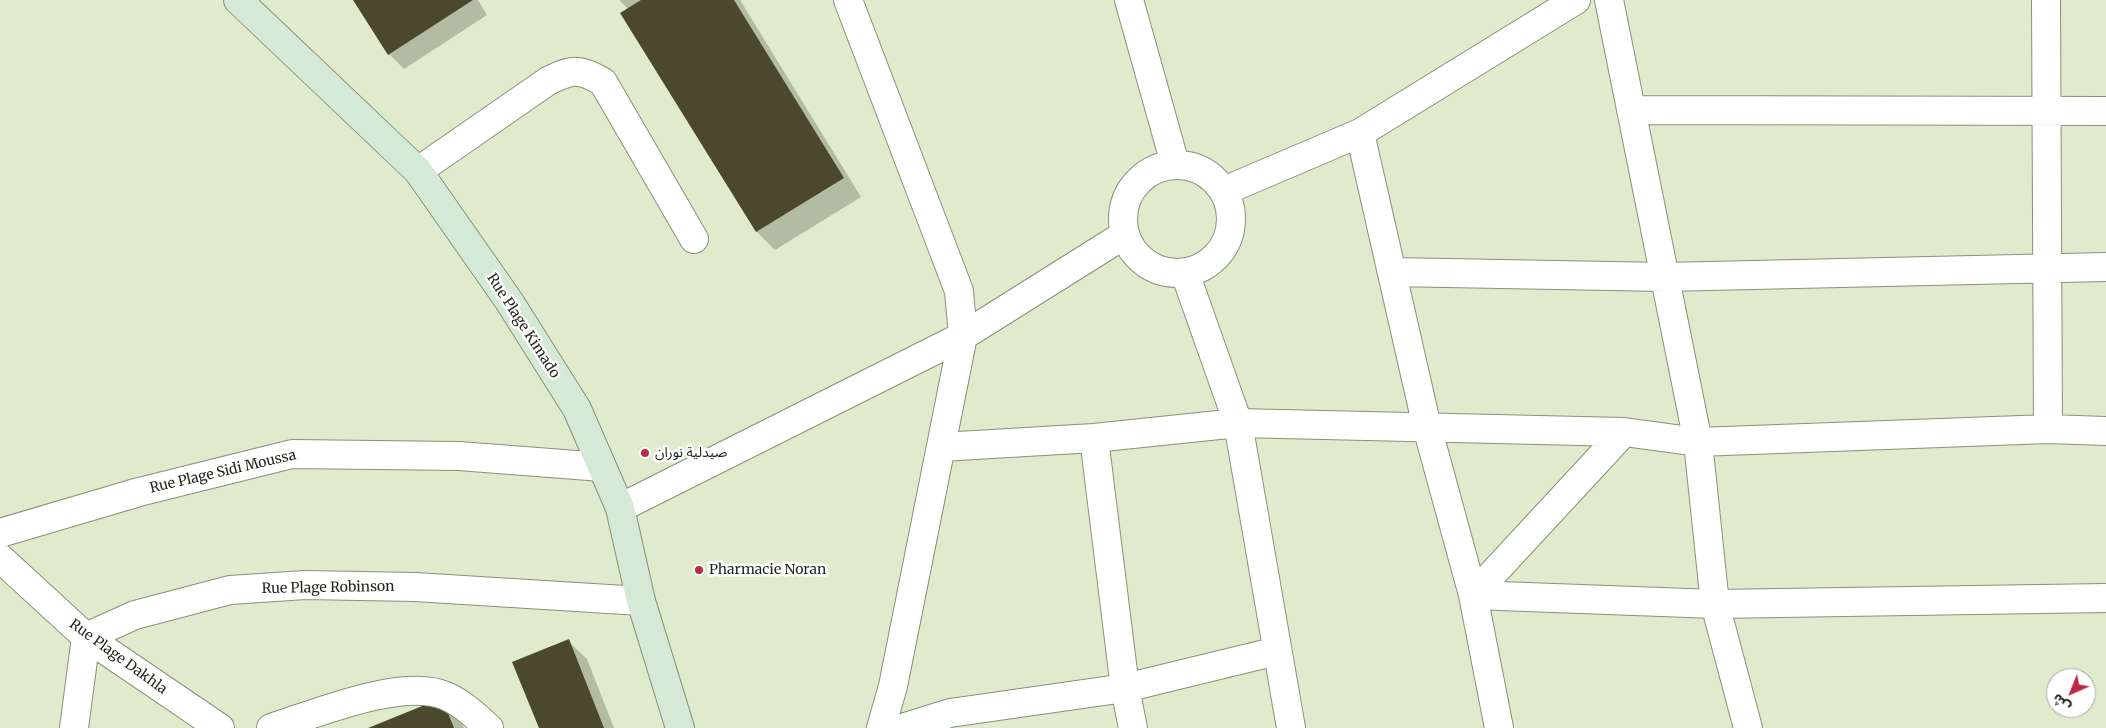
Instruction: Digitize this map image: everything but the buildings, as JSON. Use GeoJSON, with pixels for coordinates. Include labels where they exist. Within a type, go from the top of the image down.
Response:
{"type":"FeatureCollection","features":[{"type":"Feature","properties":{"kind":"street","name":"Rue Plage Kimado"},"geometry":{"type":"LineString","coordinates":[[238,0],[418,172],[509,301],[577,409],[620,508],[640,600],[680,728]]}},
{"type":"Feature","properties":{"kind":"street"},"geometry":{"type":"LineString","coordinates":[[848,0],[960,291],[963,336],[893,686],[881,728]]}},
{"type":"Feature","properties":{"kind":"street"},"geometry":{"type":"LineString","coordinates":[[1129,0],[1175,164]]}},
{"type":"Feature","properties":{"kind":"street"},"geometry":{"type":"LineString","coordinates":[[1224,191],[1360,133],[1576,0]]}},
{"type":"Feature","properties":{"kind":"street"},"geometry":{"type":"LineString","coordinates":[[1609,0],[1698,442],[1715,604],[1748,728]]}},
{"type":"Feature","properties":{"kind":"street"},"geometry":{"type":"LineString","coordinates":[[2046,0],[2045,110],[2048,429]]}},
{"type":"Feature","properties":{"kind":"street"},"geometry":{"type":"LineString","coordinates":[[418,172],[548,81],[568,71],[589,74],[603,82],[694,239]]}},
{"type":"Feature","properties":{"kind":"street"},"geometry":{"type":"LineString","coordinates":[[1631,110],[2106,111]]}},
{"type":"Feature","properties":{"kind":"street"},"geometry":{"type":"LineString","coordinates":[[1360,133],[1427,427],[1474,595],[1499,728]]}},
{"type":"Feature","properties":{"kind":"street"},"geometry":{"type":"LineString","coordinates":[[1175,164],[1194,167],[1211,176],[1224,191],[1231,209],[1231,228],[1222,250],[1208,264],[1184,274],[1165,273],[1148,266],[1134,253],[1124,235],[1122,216],[1126,198],[1136,182],[1152,170],[1175,164]]}},
{"type":"Feature","properties":{"kind":"street"},"geometry":{"type":"LineString","coordinates":[[620,508],[963,336],[1124,235]]}},
{"type":"Feature","properties":{"kind":"street"},"geometry":{"type":"LineString","coordinates":[[1392,272],[1665,277],[2106,266]]}},
{"type":"Feature","properties":{"kind":"street"},"geometry":{"type":"LineString","coordinates":[[1184,274],[1238,423],[1291,728]]}},
{"type":"Feature","properties":{"kind":"street"},"geometry":{"type":"LineString","coordinates":[[941,446],[1094,438],[1238,423],[1624,432],[1698,442],[2048,429],[2106,431]]}},
{"type":"Feature","properties":{"kind":"street"},"geometry":{"type":"LineString","coordinates":[[1474,595],[1624,432]]}},
{"type":"Feature","properties":{"kind":"street"},"geometry":{"type":"LineString","coordinates":[[1094,438],[1125,688],[1133,728]]}},
{"type":"Feature","properties":{"kind":"street","name":"Rue Plage Sidi Moussa"},"geometry":{"type":"LineString","coordinates":[[0,533],[138,492],[292,454],[459,456],[602,467]]}},
{"type":"Feature","properties":{"kind":"street","name":"Rue Plage Dakhla"},"geometry":{"type":"LineString","coordinates":[[0,558],[86,637],[220,728]]}},
{"type":"Feature","properties":{"kind":"street","name":"Rue Plage Robinson"},"geometry":{"type":"LineString","coordinates":[[86,637],[135,615],[230,590],[305,585],[415,587],[640,600]]}},
{"type":"Feature","properties":{"kind":"street"},"geometry":{"type":"LineString","coordinates":[[1474,595],[1715,604],[2106,598]]}},
{"type":"Feature","properties":{"kind":"street"},"geometry":{"type":"LineString","coordinates":[[74,728],[86,637]]}},
{"type":"Feature","properties":{"kind":"street"},"geometry":{"type":"LineString","coordinates":[[902,728],[952,721],[1125,688],[1277,651]]}},
{"type":"Feature","properties":{"kind":"street"},"geometry":{"type":"LineString","coordinates":[[270,728],[379,694],[420,690],[446,695],[469,710],[489,728]]}},
{"type":"Feature","properties":{"kind":"place","name":"صيدلية نوران"},"geometry":{"type":"Point","coordinates":[645,453]}},
{"type":"Feature","properties":{"kind":"place","name":"Pharmacie Noran"},"geometry":{"type":"Point","coordinates":[699,570]}}]}
